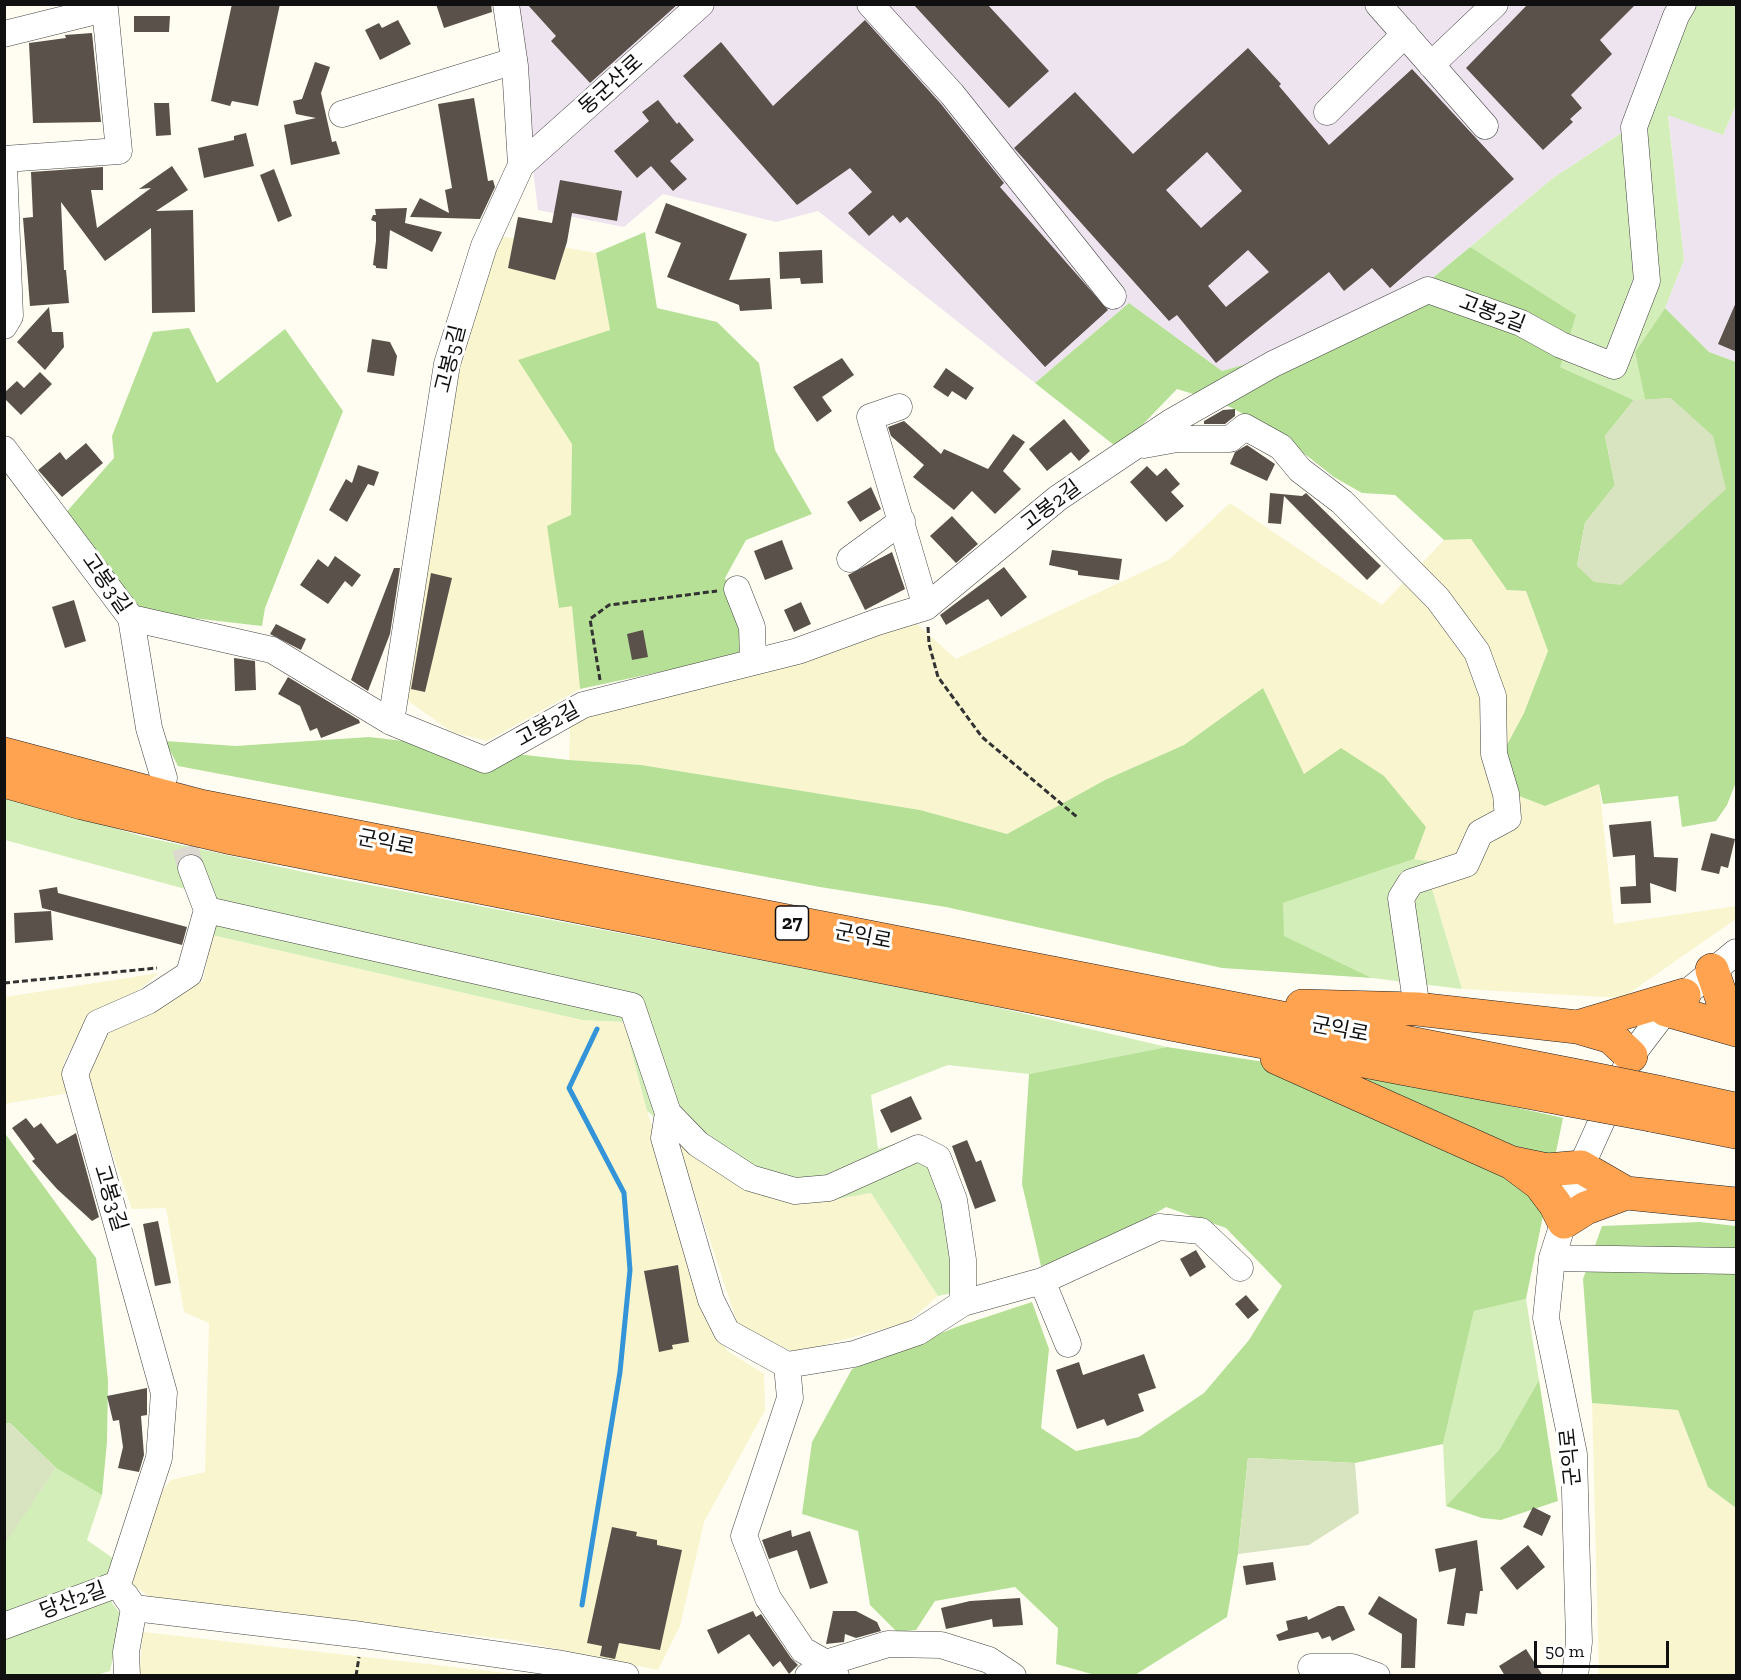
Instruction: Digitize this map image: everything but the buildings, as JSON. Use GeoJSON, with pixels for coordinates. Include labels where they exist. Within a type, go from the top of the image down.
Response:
{"type":"FeatureCollection","features":[{"type":"Feature","properties":{"kind":"highway","name":"군익로"},"geometry":{"type":"LineString","coordinates":[[4,754],[200,806],[1207,1004],[1657,1104],[1737,1110]]}},
{"type":"Feature","properties":{"kind":"highway","name":"군익로"},"geometry":{"type":"LineString","coordinates":[[4,781],[82,803],[227,837],[1227,1035],[1577,1088]]}},
{"type":"Feature","properties":{"kind":"highway"},"geometry":{"type":"LineString","coordinates":[[1725,961],[1728,1016],[1737,1025]]}},
{"type":"Feature","properties":{"kind":"highway"},"geometry":{"type":"LineString","coordinates":[[1577,1027],[1675,1002],[1737,1030]]}},
{"type":"Feature","properties":{"kind":"highway"},"geometry":{"type":"LineString","coordinates":[[1207,1004],[1417,1009],[1577,1027],[1611,1037],[1630,1056]]}},
{"type":"Feature","properties":{"kind":"highway"},"geometry":{"type":"LineString","coordinates":[[1227,1035],[1512,1163],[1540,1184],[1555,1204],[1564,1222],[1586,1208],[1626,1193]]}},
{"type":"Feature","properties":{"kind":"highway","name":"군익로"},"geometry":{"type":"LineString","coordinates":[[1657,1104],[1737,1132]]}},
{"type":"Feature","properties":{"kind":"highway"},"geometry":{"type":"LineString","coordinates":[[1512,1163],[1547,1170],[1581,1167],[1626,1193],[1737,1204]]}},
{"type":"Feature","properties":{"kind":"street","name":"고봉5길"},"geometry":{"type":"LineString","coordinates":[[391,722],[447,364],[484,246],[521,165],[514,61],[506,4]]}},
{"type":"Feature","properties":{"kind":"street","name":"동군산로"},"geometry":{"type":"LineString","coordinates":[[521,165],[701,4]]}},
{"type":"Feature","properties":{"kind":"street"},"geometry":{"type":"LineString","coordinates":[[870,4],[952,94],[1113,296]]}},
{"type":"Feature","properties":{"kind":"street"},"geometry":{"type":"LineString","coordinates":[[1378,4],[1485,126]]}},
{"type":"Feature","properties":{"kind":"street"},"geometry":{"type":"LineString","coordinates":[[1431,65],[1495,4]]}},
{"type":"Feature","properties":{"kind":"street","name":"고봉2길"},"geometry":{"type":"LineString","coordinates":[[131,618],[272,650],[391,722],[485,760],[583,705],[798,651],[926,607],[1058,498],[1172,422],[1273,363],[1428,290],[1521,323],[1561,345],[1614,366],[1647,281],[1634,127],[1676,16],[1683,4]]}},
{"type":"Feature","properties":{"kind":"street"},"geometry":{"type":"LineString","coordinates":[[4,34],[105,9],[119,151],[4,159]]}},
{"type":"Feature","properties":{"kind":"street"},"geometry":{"type":"LineString","coordinates":[[1327,112],[1405,34]]}},
{"type":"Feature","properties":{"kind":"street"},"geometry":{"type":"LineString","coordinates":[[342,114],[514,61]]}},
{"type":"Feature","properties":{"kind":"street"},"geometry":{"type":"LineString","coordinates":[[4,166],[10,316],[4,326]]}},
{"type":"Feature","properties":{"kind":"street"},"geometry":{"type":"LineString","coordinates":[[899,407],[870,417],[926,607]]}},
{"type":"Feature","properties":{"kind":"street"},"geometry":{"type":"LineString","coordinates":[[1134,447],[1177,439],[1230,439],[1245,428],[1281,447],[1300,470],[1342,502],[1438,599],[1477,652],[1493,696],[1494,754],[1506,794],[1508,818],[1480,833],[1466,864],[1411,882],[1401,898],[1417,1009]]}},
{"type":"Feature","properties":{"kind":"street","name":"고봉3길"},"geometry":{"type":"LineString","coordinates":[[4,449],[131,618],[149,728],[165,778]]}},
{"type":"Feature","properties":{"kind":"street"},"geometry":{"type":"LineString","coordinates":[[850,560],[902,521]]}},
{"type":"Feature","properties":{"kind":"street"},"geometry":{"type":"LineString","coordinates":[[737,589],[752,627],[753,661]]}},
{"type":"Feature","properties":{"kind":"street"},"geometry":{"type":"LineString","coordinates":[[191,868],[207,910],[632,1006],[668,1113],[698,1144],[750,1178],[795,1191],[829,1188],[918,1148],[938,1158],[954,1200],[963,1260],[963,1304]]}},
{"type":"Feature","properties":{"kind":"street","name":"고봉3길"},"geometry":{"type":"LineString","coordinates":[[118,1584],[159,1458],[164,1393],[75,1074],[98,1023],[148,1001],[189,974],[207,910]]}},
{"type":"Feature","properties":{"kind":"street","name":"군익로"},"geometry":{"type":"LineString","coordinates":[[1575,1676],[1579,1642],[1574,1454],[1546,1318],[1552,1258],[1581,1167],[1630,1056],[1675,1002],[1725,961]]}},
{"type":"Feature","properties":{"kind":"street"},"geometry":{"type":"LineString","coordinates":[[668,1113],[664,1138],[711,1300],[727,1332],[787,1365],[854,1354],[918,1332],[963,1304],[1042,1281],[1159,1227],[1201,1231],[1239,1268]]}},
{"type":"Feature","properties":{"kind":"street"},"geometry":{"type":"LineString","coordinates":[[1552,1258],[1737,1261]]}},
{"type":"Feature","properties":{"kind":"street"},"geometry":{"type":"LineString","coordinates":[[1042,1281],[1068,1344]]}},
{"type":"Feature","properties":{"kind":"street"},"geometry":{"type":"LineString","coordinates":[[787,1365],[790,1398],[744,1536],[768,1598],[803,1650],[823,1671],[888,1644],[941,1645],[988,1660],[1013,1676]]}},
{"type":"Feature","properties":{"kind":"street","name":"당산2길"},"geometry":{"type":"LineString","coordinates":[[4,1626],[118,1584],[134,1608],[126,1652],[127,1676]]}},
{"type":"Feature","properties":{"kind":"street"},"geometry":{"type":"LineString","coordinates":[[134,1608],[362,1635],[626,1676]]}},
{"type":"Feature","properties":{"kind":"street"},"geometry":{"type":"LineString","coordinates":[[1311,1667],[1352,1667],[1377,1676]]}},
{"type":"Feature","properties":{"kind":"path"},"geometry":{"type":"LineString","coordinates":[[604,699],[594,654],[590,619],[609,604],[737,589]]}},
{"type":"Feature","properties":{"kind":"path"},"geometry":{"type":"LineString","coordinates":[[926,607],[929,644],[939,677],[975,729],[1077,817]]}},
{"type":"Feature","properties":{"kind":"path"},"geometry":{"type":"LineString","coordinates":[[4,983],[41,978],[112,975],[192,963]]}},
{"type":"Feature","properties":{"kind":"shaded area"},"geometry":{"type":"Polygon","coordinates":[[[512,5],[1676,5],[1629,128],[1553,178],[1423,286],[1268,358],[1222,371],[1129,303],[1035,383],[818,211],[776,222],[663,194],[624,227],[538,210],[512,5]]]}},
{"type":"Feature","properties":{"kind":"shaded area"},"geometry":{"type":"Polygon","coordinates":[[[1736,105],[1736,362],[1709,352],[1665,308],[1684,260],[1668,114],[1723,135],[1736,105]]]}},
{"type":"Feature","properties":{"kind":"shaded area"},"geometry":{"type":"Polygon","coordinates":[[[494,235],[596,253],[610,330],[519,360],[572,444],[571,515],[560,608],[572,605],[580,689],[487,741],[452,732],[401,696],[453,361],[494,235]]]}},
{"type":"Feature","properties":{"kind":"shaded area"},"geometry":{"type":"Polygon","coordinates":[[[1230,503],[1382,605],[1444,540],[1471,539],[1507,590],[1526,591],[1548,651],[1524,713],[1501,756],[1514,794],[1545,806],[1599,784],[1614,924],[1736,906],[1736,919],[1622,998],[1462,989],[1432,889],[1471,868],[1414,859],[1426,827],[1304,774],[1263,688],[1184,745],[1105,780],[1007,834],[920,810],[641,765],[569,760],[570,721],[916,623],[956,659],[1170,559],[1230,503]]]}},
{"type":"Feature","properties":{"kind":"shaded area"},"geometry":{"type":"Polygon","coordinates":[[[212,935],[582,1020],[624,1022],[647,1111],[726,1350],[764,1374],[765,1410],[704,1522],[680,1626],[658,1670],[513,1640],[152,1599],[127,1580],[147,1510],[171,1480],[205,1472],[209,1323],[184,1312],[166,1208],[132,1209],[87,1081],[106,1032],[203,981],[212,935]]]}},
{"type":"Feature","properties":{"kind":"shaded area"},"geometry":{"type":"Polygon","coordinates":[[[159,973],[133,995],[91,1013],[64,1062],[69,1093],[5,1104],[5,997],[159,973]]]}},
{"type":"Feature","properties":{"kind":"shaded area"},"geometry":{"type":"Polygon","coordinates":[[[675,1135],[820,1202],[871,1193],[938,1296],[908,1322],[795,1353],[738,1325],[675,1135]]]}},
{"type":"Feature","properties":{"kind":"shaded area"},"geometry":{"type":"Polygon","coordinates":[[[1592,1403],[1678,1410],[1708,1487],[1736,1508],[1736,1675],[1599,1675],[1592,1403]]]}},
{"type":"Feature","properties":{"kind":"shaded area"},"geometry":{"type":"Polygon","coordinates":[[[143,1632],[524,1675],[139,1676],[143,1632]]]}},
{"type":"Feature","properties":{"kind":"green space"},"geometry":{"type":"Polygon","coordinates":[[[1676,5],[1736,5],[1736,105],[1723,135],[1668,115],[1684,260],[1665,308],[1635,352],[1645,400],[1634,400],[1560,367],[1470,247],[1553,178],[1629,128],[1634,90],[1676,5]]]}},
{"type":"Feature","properties":{"kind":"green space"},"geometry":{"type":"Polygon","coordinates":[[[645,232],[657,308],[717,322],[759,363],[775,450],[812,514],[746,540],[725,578],[767,649],[580,689],[572,606],[559,608],[547,526],[571,515],[572,444],[518,360],[610,330],[596,253],[645,232]]]}},
{"type":"Feature","properties":{"kind":"green space"},"geometry":{"type":"Polygon","coordinates":[[[1470,247],[1576,315],[1560,367],[1634,400],[1605,436],[1615,485],[1585,523],[1577,566],[1671,398],[1645,400],[1635,352],[1665,308],[1709,352],[1736,362],[1736,782],[1727,805],[1716,821],[1682,827],[1678,796],[1603,804],[1599,784],[1545,806],[1514,794],[1501,756],[1524,713],[1548,651],[1526,591],[1507,590],[1471,539],[1444,540],[1395,495],[1362,493],[1334,477],[1273,429],[1220,402],[1177,389],[1119,449],[1035,383],[1129,303],[1222,371],[1268,358],[1423,286],[1470,247]]]}},
{"type":"Feature","properties":{"kind":"green space"},"geometry":{"type":"Polygon","coordinates":[[[189,328],[217,383],[285,329],[343,411],[265,608],[262,626],[140,612],[62,517],[114,458],[112,436],[153,332],[189,328]]]}},
{"type":"Feature","properties":{"kind":"green space"},"geometry":{"type":"Polygon","coordinates":[[[1671,398],[1713,436],[1726,489],[1621,585],[1594,582],[1577,566],[1585,523],[1615,485],[1605,436],[1634,400],[1671,398]]]}},
{"type":"Feature","properties":{"kind":"green space"},"geometry":{"type":"Polygon","coordinates":[[[1263,688],[1304,774],[1341,748],[1384,776],[1426,827],[1414,859],[1283,903],[1284,936],[1372,978],[1222,968],[946,907],[820,887],[178,766],[165,741],[236,746],[369,737],[569,760],[641,765],[920,810],[1007,834],[1105,780],[1184,745],[1263,688]]]}},
{"type":"Feature","properties":{"kind":"green space"},"geometry":{"type":"Polygon","coordinates":[[[4,796],[145,837],[308,873],[961,999],[1167,1047],[1029,1074],[948,1065],[871,1095],[878,1149],[917,1137],[977,1288],[938,1296],[871,1193],[820,1202],[764,1197],[675,1135],[647,1111],[624,1022],[582,1020],[212,935],[189,890],[5,840],[4,796]]]}},
{"type":"Feature","properties":{"kind":"green space"},"geometry":{"type":"Polygon","coordinates":[[[1414,859],[1472,868],[1432,889],[1462,989],[1372,978],[1283,936],[1283,903],[1414,859]]]}},
{"type":"Feature","properties":{"kind":"green space"},"geometry":{"type":"Polygon","coordinates":[[[1167,1047],[1421,1086],[1563,1118],[1526,1299],[1474,1311],[1443,1444],[1355,1463],[1248,1458],[1238,1554],[1227,1617],[1135,1675],[1095,1675],[1056,1664],[1058,1628],[1015,1587],[935,1601],[916,1630],[897,1632],[870,1605],[858,1531],[802,1514],[812,1442],[852,1369],[959,1326],[1032,1302],[1049,1349],[1041,1428],[1076,1451],[1139,1437],[1204,1393],[1249,1340],[1282,1286],[1226,1228],[1166,1207],[1094,1250],[1041,1266],[1022,1184],[1029,1074],[1167,1047]]]}},
{"type":"Feature","properties":{"kind":"green space"},"geometry":{"type":"Polygon","coordinates":[[[4,1132],[96,1258],[108,1381],[107,1442],[102,1495],[56,1468],[10,1423],[5,1424],[4,1132]]]}},
{"type":"Feature","properties":{"kind":"green space"},"geometry":{"type":"Polygon","coordinates":[[[1700,1222],[1736,1226],[1736,1508],[1708,1487],[1678,1410],[1592,1403],[1583,1279],[1602,1226],[1700,1222]]]}},
{"type":"Feature","properties":{"kind":"green space"},"geometry":{"type":"Polygon","coordinates":[[[1526,1299],[1539,1380],[1499,1450],[1446,1506],[1443,1444],[1474,1311],[1526,1299]]]}},
{"type":"Feature","properties":{"kind":"green space"},"geometry":{"type":"Polygon","coordinates":[[[1539,1380],[1558,1501],[1501,1520],[1482,1518],[1446,1506],[1499,1450],[1539,1380]]]}},
{"type":"Feature","properties":{"kind":"green space"},"geometry":{"type":"Polygon","coordinates":[[[10,1423],[56,1468],[5,1544],[4,1424],[10,1423]]]}},
{"type":"Feature","properties":{"kind":"green space"},"geometry":{"type":"Polygon","coordinates":[[[1248,1458],[1355,1463],[1359,1513],[1309,1545],[1238,1554],[1248,1458]]]}},
{"type":"Feature","properties":{"kind":"green space"},"geometry":{"type":"Polygon","coordinates":[[[56,1468],[102,1495],[87,1540],[117,1561],[112,1577],[112,1603],[122,1616],[110,1671],[94,1676],[5,1675],[4,1544],[56,1468]]]}},
{"type":"Feature","properties":{"kind":"waterway"},"geometry":{"type":"LineString","coordinates":[[582,1605],[620,1372],[630,1270],[624,1193],[569,1088],[597,1029]]}},
{"type":"Feature","properties":{"kind":"tunnel"},"geometry":{"type":"LineString","coordinates":[[174,810],[191,868]]}}]}
